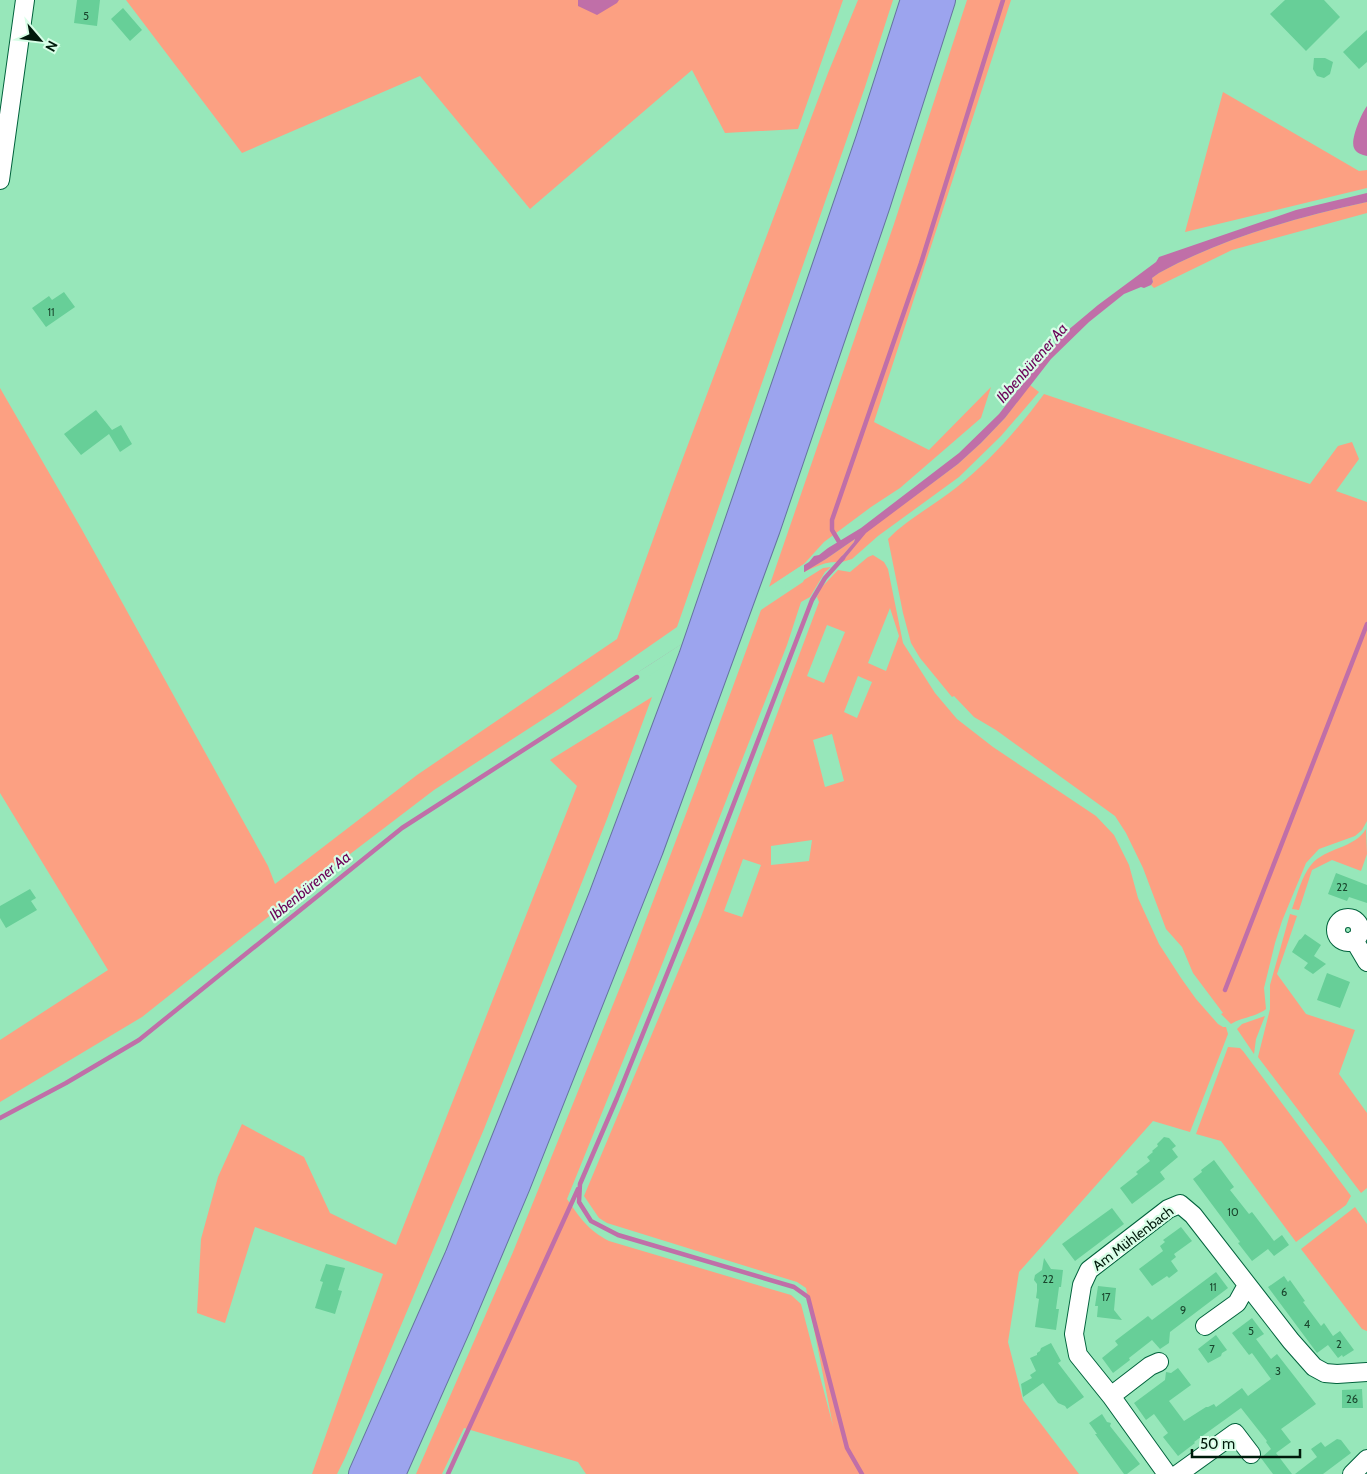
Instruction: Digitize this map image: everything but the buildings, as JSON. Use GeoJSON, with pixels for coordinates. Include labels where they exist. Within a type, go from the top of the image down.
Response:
{"type":"FeatureCollection","features":[{"type":"Feature","properties":{"kind":"highway"},"geometry":{"type":"LineString","coordinates":[[363,1474],[459,1257],[603,897],[692,657],[870,140],[915,0]]}},
{"type":"Feature","properties":{"kind":"highway"},"geometry":{"type":"LineString","coordinates":[[391,1474],[516,1185],[649,849],[766,528],[876,204],[941,0]]}},
{"type":"Feature","properties":{"kind":"street"},"geometry":{"type":"LineString","coordinates":[[0,180],[25,0]]}},
{"type":"Feature","properties":{"kind":"street"},"geometry":{"type":"LineString","coordinates":[[1354,940],[1367,962]]}},
{"type":"Feature","properties":{"kind":"street","name":"Am Mühlenbach"},"geometry":{"type":"LineString","coordinates":[[1167,1474],[1111,1396],[1078,1355],[1074,1334],[1082,1285],[1090,1270],[1168,1209],[1180,1204],[1193,1215],[1296,1348],[1314,1367],[1325,1373],[1367,1372]]}},
{"type":"Feature","properties":{"kind":"street"},"geometry":{"type":"LineString","coordinates":[[1205,1326],[1237,1303],[1247,1285]]}},
{"type":"Feature","properties":{"kind":"street"},"geometry":{"type":"LineString","coordinates":[[1111,1396],[1150,1366],[1159,1362]]}},
{"type":"Feature","properties":{"kind":"street"},"geometry":{"type":"LineString","coordinates":[[1178,1474],[1235,1433],[1251,1454]]}},
{"type":"Feature","properties":{"kind":"street"},"geometry":{"type":"LineString","coordinates":[[1352,1474],[1367,1458]]}},
{"type":"Feature","properties":{"kind":"shaded area"},"geometry":{"type":"Polygon","coordinates":[[[126,0],[843,0],[798,129],[725,133],[692,70],[530,209],[420,76],[242,153],[126,0]]]}},
{"type":"Feature","properties":{"kind":"shaded area"},"geometry":{"type":"Polygon","coordinates":[[[578,0],[619,0],[597,15],[578,6],[578,0]]]}},
{"type":"Feature","properties":{"kind":"shaded area"},"geometry":{"type":"Polygon","coordinates":[[[858,0],[893,0],[865,87],[677,627],[562,707],[434,790],[282,906],[142,1017],[0,1102],[0,1040],[108,970],[0,793],[0,388],[81,528],[268,866],[275,884],[417,775],[617,639],[672,487],[828,73],[858,0]]]}},
{"type":"Feature","properties":{"kind":"shaded area"},"geometry":{"type":"Polygon","coordinates":[[[967,0],[1011,0],[874,422],[929,450],[991,387],[981,418],[900,488],[824,542],[804,564],[769,587],[894,224],[967,0]]]}},
{"type":"Feature","properties":{"kind":"shaded area"},"geometry":{"type":"Polygon","coordinates":[[[1223,92],[1359,171],[1367,170],[1367,188],[1185,232],[1223,92]]]}},
{"type":"Feature","properties":{"kind":"shaded area"},"geometry":{"type":"Polygon","coordinates":[[[1367,106],[1367,156],[1356,151],[1353,144],[1357,126],[1367,106]]]}},
{"type":"Feature","properties":{"kind":"shaded area"},"geometry":{"type":"Polygon","coordinates":[[[1367,193],[1367,202],[1286,222],[1208,249],[1159,273],[1152,278],[1153,282],[1151,285],[1124,294],[1089,322],[1051,359],[1005,418],[981,443],[958,464],[866,533],[842,562],[837,562],[855,539],[826,559],[637,673],[809,562],[814,556],[819,555],[861,528],[959,453],[999,414],[1040,361],[1067,331],[1098,305],[1156,262],[1159,257],[1296,210],[1367,193]]]}},
{"type":"Feature","properties":{"kind":"shaded area"},"geometry":{"type":"Polygon","coordinates":[[[1367,202],[1367,213],[1232,250],[1154,288],[1151,285],[1153,282],[1152,278],[1159,273],[1208,249],[1234,239],[1286,222],[1367,202]]]}},
{"type":"Feature","properties":{"kind":"shaded area"},"geometry":{"type":"Polygon","coordinates":[[[1030,385],[1039,392],[1001,436],[959,477],[878,536],[852,559],[842,562],[865,533],[958,464],[981,443],[1005,418],[1030,385]]]}},
{"type":"Feature","properties":{"kind":"shaded area"},"geometry":{"type":"Polygon","coordinates":[[[1044,394],[1310,484],[1338,446],[1352,442],[1359,459],[1336,491],[1367,502],[1367,821],[1362,830],[1355,836],[1319,849],[1306,863],[1275,943],[1264,988],[1266,1009],[1231,1024],[1221,1014],[1223,1013],[1193,973],[1182,947],[1166,929],[1143,868],[1126,833],[1115,816],[996,730],[974,717],[954,696],[952,697],[920,658],[911,643],[888,539],[903,525],[957,487],[981,466],[1014,432],[1044,394]]]}},
{"type":"Feature","properties":{"kind":"shaded area"},"geometry":{"type":"Polygon","coordinates":[[[855,539],[837,562],[820,565],[794,577],[826,559],[855,539]]]}},
{"type":"Feature","properties":{"kind":"shaded area"},"geometry":{"type":"Polygon","coordinates":[[[873,555],[884,562],[888,569],[903,643],[935,693],[957,719],[993,747],[1096,816],[1114,835],[1129,865],[1138,898],[1159,944],[1196,999],[1218,1024],[1226,1027],[1228,1034],[1190,1132],[1153,1121],[1019,1272],[1008,1342],[1023,1400],[1079,1474],[586,1474],[578,1462],[464,1428],[442,1474],[416,1474],[513,1252],[627,970],[761,610],[823,568],[831,567],[825,572],[810,597],[801,602],[787,645],[661,967],[567,1199],[585,1223],[609,1241],[791,1295],[801,1304],[833,1426],[806,1288],[797,1282],[607,1223],[599,1218],[584,1196],[701,917],[819,602],[817,597],[821,588],[838,570],[850,572],[873,555]],[[890,608],[868,663],[886,671],[899,636],[890,608]],[[827,625],[807,676],[824,683],[845,632],[827,625]],[[858,676],[844,712],[857,718],[872,682],[858,676]],[[832,734],[813,740],[825,787],[844,781],[832,734]],[[812,840],[771,846],[771,865],[809,861],[812,840]],[[743,859],[724,911],[742,917],[761,865],[743,859]]]}},
{"type":"Feature","properties":{"kind":"shaded area"},"geometry":{"type":"Polygon","coordinates":[[[652,697],[607,819],[484,1129],[345,1458],[337,1474],[312,1474],[383,1274],[255,1227],[225,1323],[197,1313],[201,1239],[218,1177],[242,1124],[304,1157],[330,1213],[396,1245],[577,786],[550,760],[652,697]]]}},
{"type":"Feature","properties":{"kind":"shaded area"},"geometry":{"type":"Polygon","coordinates":[[[1366,829],[1367,854],[1361,871],[1332,860],[1312,870],[1299,910],[1292,909],[1302,880],[1311,865],[1324,855],[1354,841],[1366,829]]]}},
{"type":"Feature","properties":{"kind":"shaded area"},"geometry":{"type":"Polygon","coordinates":[[[1290,914],[1297,916],[1277,974],[1306,1014],[1355,1030],[1339,1074],[1367,1113],[1367,1188],[1361,1193],[1258,1057],[1270,1009],[1270,985],[1290,914]]]}},
{"type":"Feature","properties":{"kind":"shaded area"},"geometry":{"type":"Polygon","coordinates":[[[1265,1016],[1256,1039],[1254,1054],[1237,1029],[1242,1024],[1265,1016]]]}},
{"type":"Feature","properties":{"kind":"shaded area"},"geometry":{"type":"Polygon","coordinates":[[[1228,1047],[1240,1048],[1243,1051],[1351,1196],[1346,1205],[1296,1242],[1221,1141],[1196,1134],[1228,1047]]]}},
{"type":"Feature","properties":{"kind":"shaded area"},"geometry":{"type":"Polygon","coordinates":[[[1355,1207],[1367,1224],[1367,1331],[1362,1329],[1301,1249],[1355,1207]]]}},
{"type":"Feature","properties":{"kind":"pier"},"geometry":{"type":"Polygon","coordinates":[[[804,564],[804,575],[638,683],[637,673],[804,564]]]}},
{"type":"Feature","properties":{"kind":"waterway"},"geometry":{"type":"LineString","coordinates":[[841,545],[832,530],[832,520],[921,263],[1003,0]]}},
{"type":"Feature","properties":{"kind":"waterway"},"geometry":{"type":"LineString","coordinates":[[843,558],[825,578],[812,600],[694,907],[580,1184],[579,1202],[591,1221],[618,1235],[794,1287],[808,1297],[847,1448],[862,1474]]}},
{"type":"Feature","properties":{"kind":"waterway"},"geometry":{"type":"LineString","coordinates":[[1225,990],[1367,624]]}},
{"type":"Feature","properties":{"kind":"waterway","name":"Ibbenbürener Aa"},"geometry":{"type":"LineString","coordinates":[[0,1118],[66,1083],[139,1040],[402,828],[637,677]]}},
{"type":"Feature","properties":{"kind":"waterway"},"geometry":{"type":"LineString","coordinates":[[448,1474],[578,1189]]}}]}
